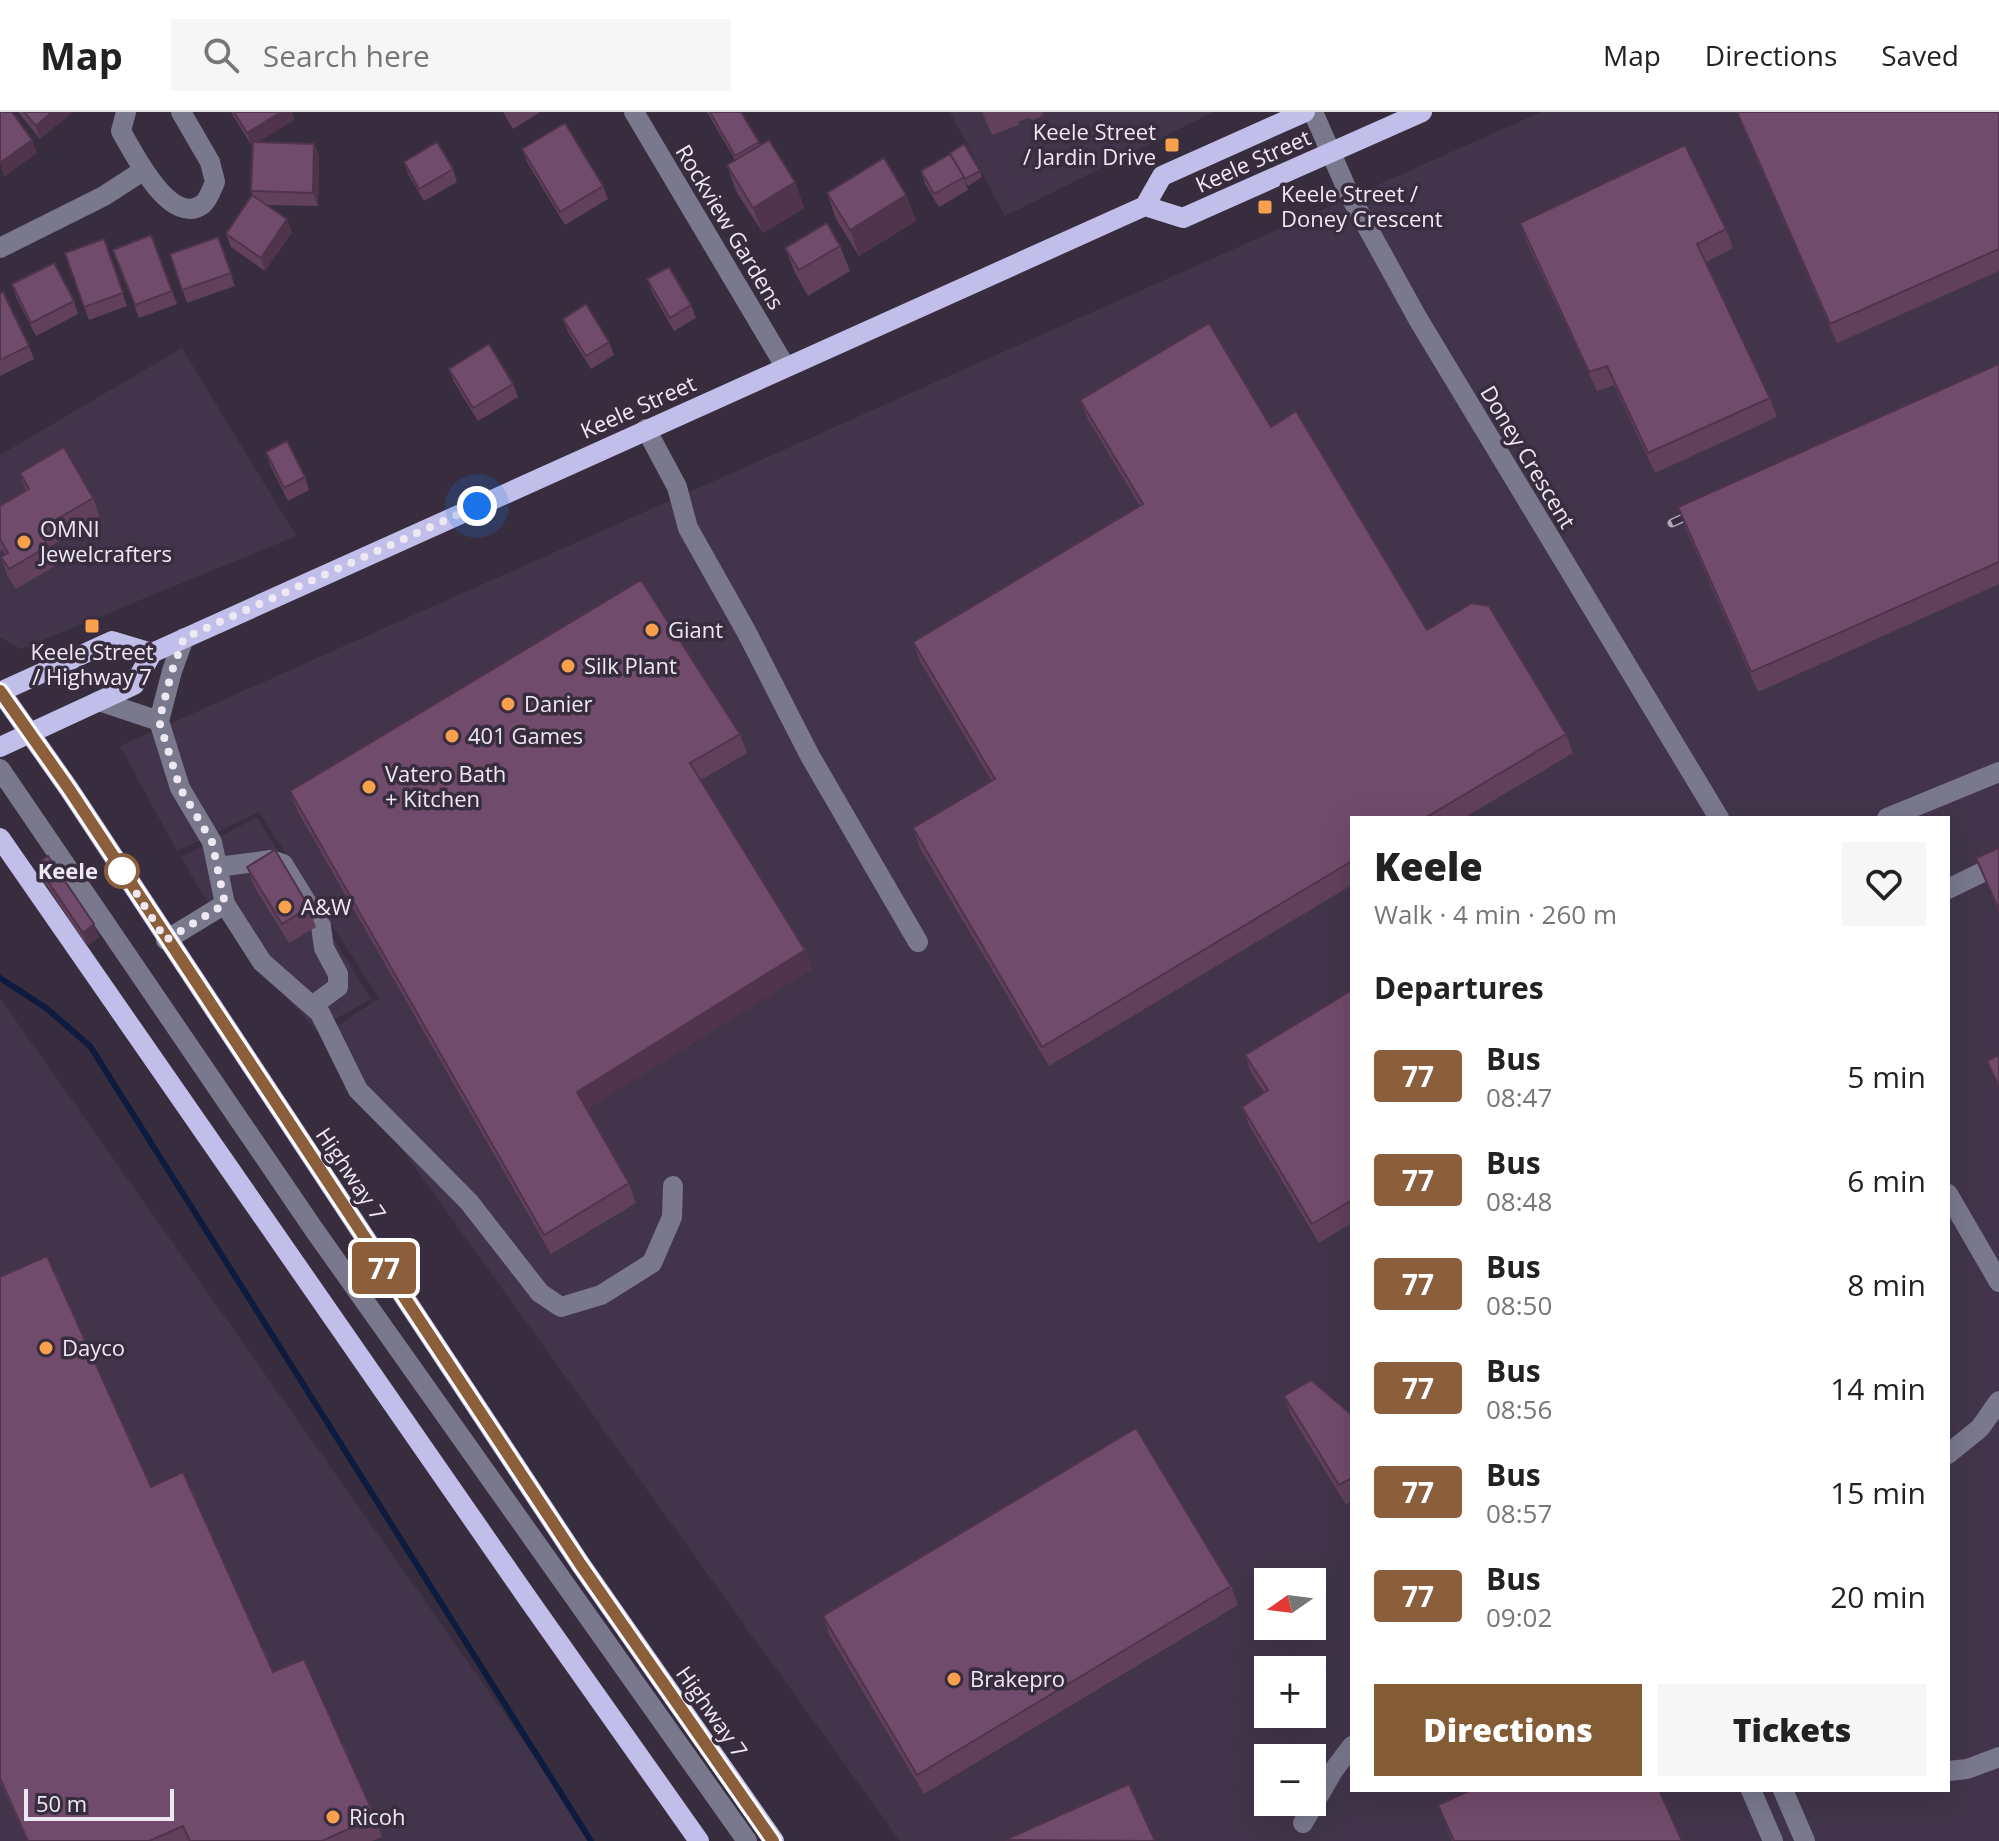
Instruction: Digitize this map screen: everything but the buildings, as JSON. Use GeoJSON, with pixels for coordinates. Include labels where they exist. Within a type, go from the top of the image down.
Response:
{"type":"FeatureCollection","features":[{"type":"Feature","properties":{"kind":"main road","name":"Keele Street"},"geometry":{"type":"LineString","coordinates":[[152,653],[1145,206],[1162,176],[1305,112]]}},
{"type":"Feature","properties":{"kind":"main road","name":"Keele Street"},"geometry":{"type":"LineString","coordinates":[[1145,206],[1183,218],[1422,112]]}},
{"type":"Feature","properties":{"kind":"main road"},"geometry":{"type":"LineString","coordinates":[[0,691],[112,641],[152,653],[134,685],[0,747]]}},
{"type":"Feature","properties":{"kind":"main road","name":"Highway 7"},"geometry":{"type":"LineString","coordinates":[[0,691],[69,789],[581,1565],[774,1841]]}},
{"type":"Feature","properties":{"kind":"main road"},"geometry":{"type":"LineString","coordinates":[[0,838],[516,1583],[699,1841]]}},
{"type":"Feature","properties":{"kind":"street"},"geometry":{"type":"LineString","coordinates":[[126,112],[121,131],[144,170],[170,203],[193,208],[205,203],[215,182],[210,162],[181,112]]}},
{"type":"Feature","properties":{"kind":"street","name":"Rockview Gardens"},"geometry":{"type":"LineString","coordinates":[[634,112],[785,366]]}},
{"type":"Feature","properties":{"kind":"street","name":"Doney Crescent"},"geometry":{"type":"LineString","coordinates":[[1313,112],[1349,194],[1418,319],[1718,816]]}},
{"type":"Feature","properties":{"kind":"street"},"geometry":{"type":"LineString","coordinates":[[0,248],[104,196],[144,170]]}},
{"type":"Feature","properties":{"kind":"street"},"geometry":{"type":"LineString","coordinates":[[646,429],[677,487],[688,528],[746,631],[810,756],[918,942]]}},
{"type":"Feature","properties":{"kind":"street"},"geometry":{"type":"LineString","coordinates":[[184,638],[159,721],[180,788],[212,842],[225,904],[262,962],[320,1013],[358,1090],[469,1202],[540,1293],[561,1307],[601,1295],[652,1263],[672,1217],[673,1186]]}},
{"type":"Feature","properties":{"kind":"street"},"geometry":{"type":"LineString","coordinates":[[99,701],[159,721]]}},
{"type":"Feature","properties":{"kind":"street"},"geometry":{"type":"LineString","coordinates":[[0,769],[315,1231],[747,1841]]}},
{"type":"Feature","properties":{"kind":"street"},"geometry":{"type":"LineString","coordinates":[[1892,816],[1999,772]]}},
{"type":"Feature","properties":{"kind":"street"},"geometry":{"type":"LineString","coordinates":[[218,867],[271,860],[283,864],[321,926],[324,948],[338,974],[338,987],[312,1006]]}},
{"type":"Feature","properties":{"kind":"street"},"geometry":{"type":"LineString","coordinates":[[1950,888],[1999,864]]}},
{"type":"Feature","properties":{"kind":"street"},"geometry":{"type":"LineString","coordinates":[[166,940],[225,904]]}},
{"type":"Feature","properties":{"kind":"street"},"geometry":{"type":"LineString","coordinates":[[1950,1197],[1999,1282]]}},
{"type":"Feature","properties":{"kind":"street"},"geometry":{"type":"LineString","coordinates":[[1950,1452],[1980,1428],[1999,1401]]}},
{"type":"Feature","properties":{"kind":"street"},"geometry":{"type":"LineString","coordinates":[[1303,1823],[1333,1771],[1350,1749]]}},
{"type":"Feature","properties":{"kind":"street"},"geometry":{"type":"LineString","coordinates":[[1950,1771],[1967,1769],[1999,1757]]}},
{"type":"Feature","properties":{"kind":"street"},"geometry":{"type":"LineString","coordinates":[[1752,1792],[1773,1841]]}},
{"type":"Feature","properties":{"kind":"street"},"geometry":{"type":"LineString","coordinates":[[1784,1792],[1805,1841]]}},
{"type":"Feature","properties":{"kind":"shaded area"},"geometry":{"type":"Polygon","coordinates":[[[950,112],[1213,112],[1005,216],[950,112]]]}},
{"type":"Feature","properties":{"kind":"shaded area"},"geometry":{"type":"Polygon","coordinates":[[[1541,112],[1999,112],[1999,1841],[900,1841],[321,1037],[379,998],[259,812],[177,851],[120,746],[1541,112]]]}},
{"type":"Feature","properties":{"kind":"shaded area"},"geometry":{"type":"Polygon","coordinates":[[[182,348],[296,536],[21,649],[0,637],[0,455],[182,348]]]}},
{"type":"Feature","properties":{"kind":"shaded area"},"geometry":{"type":"Polygon","coordinates":[[[257,817],[371,999],[316,1030],[252,960],[201,892],[181,857],[257,817]]]}},
{"type":"Feature","properties":{"kind":"shaded area"},"geometry":{"type":"Polygon","coordinates":[[[0,998],[594,1841],[0,1841],[0,998]]]}},
{"type":"Feature","properties":{"kind":"waterway"},"geometry":{"type":"LineString","coordinates":[[0,978],[46,1008],[90,1046],[591,1841]]}},
{"type":"Feature","properties":{"kind":"railway"},"geometry":{"type":"LineString","coordinates":[[1672,523],[1703,509]]}},
{"type":"Feature","properties":{"kind":"bus line","name":"77"},"geometry":{"type":"LineString","coordinates":[[0,691],[69,789],[581,1565],[773,1841]]}},
{"type":"Feature","properties":{"kind":"place","name":"Keele Street / Jardin Drive"},"geometry":{"type":"Point","coordinates":[1172,145]}},
{"type":"Feature","properties":{"kind":"place","name":"Keele Street / Doney Crescent"},"geometry":{"type":"Point","coordinates":[1265,207]}},
{"type":"Feature","properties":{"kind":"place","name":"OMNI Jewelcrafters"},"geometry":{"type":"Point","coordinates":[24,542]}},
{"type":"Feature","properties":{"kind":"place","name":"Keele Street / Highway 7"},"geometry":{"type":"Point","coordinates":[92,626]}},
{"type":"Feature","properties":{"kind":"place","name":"Giant"},"geometry":{"type":"Point","coordinates":[652,630]}},
{"type":"Feature","properties":{"kind":"place","name":"Silk Plant"},"geometry":{"type":"Point","coordinates":[568,666]}},
{"type":"Feature","properties":{"kind":"place","name":"Danier"},"geometry":{"type":"Point","coordinates":[508,704]}},
{"type":"Feature","properties":{"kind":"place","name":"401 Games"},"geometry":{"type":"Point","coordinates":[452,736]}},
{"type":"Feature","properties":{"kind":"place","name":"Vatero Bath + Kitchen"},"geometry":{"type":"Point","coordinates":[369,787]}},
{"type":"Feature","properties":{"kind":"place","name":"Keele"},"geometry":{"type":"Point","coordinates":[122,871]}},
{"type":"Feature","properties":{"kind":"place","name":"A&W"},"geometry":{"type":"Point","coordinates":[285,907]}},
{"type":"Feature","properties":{"kind":"place","name":"Dayco"},"geometry":{"type":"Point","coordinates":[46,1348]}},
{"type":"Feature","properties":{"kind":"place","name":"Brakepro"},"geometry":{"type":"Point","coordinates":[954,1679]}},
{"type":"Feature","properties":{"kind":"place","name":"Ricoh"},"geometry":{"type":"Point","coordinates":[333,1817]}},
{"type":"Feature","properties":{"kind":"route"},"geometry":{"type":"LineString","coordinates":[[122,871],[118,864],[166,940],[225,904],[212,842],[180,788],[159,721],[184,638],[477,506]]}}]}
